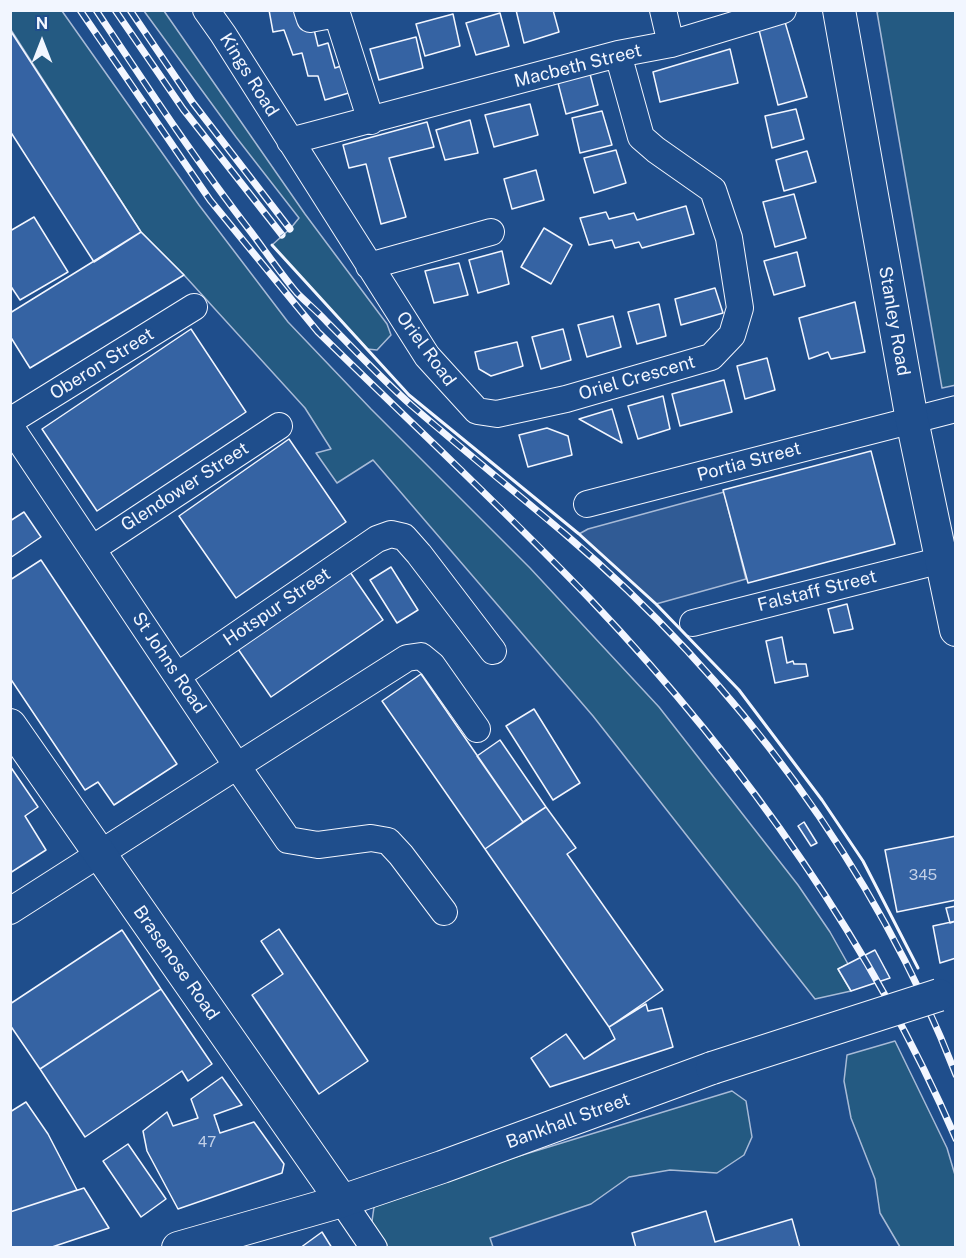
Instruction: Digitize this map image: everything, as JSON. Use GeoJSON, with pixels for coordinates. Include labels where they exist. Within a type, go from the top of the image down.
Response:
{"type":"FeatureCollection","features":[{"type":"Feature","properties":{"kind":"main road","name":"Stanley Road"},"geometry":{"type":"LineString","coordinates":[[839,10],[912,420],[956,630]]}},
{"type":"Feature","properties":{"kind":"main road","name":"Brasenose Road"},"geometry":{"type":"LineString","coordinates":[[10,725],[342,1201]]}},
{"type":"Feature","properties":{"kind":"main road","name":"Bankhall Street"},"geometry":{"type":"LineString","coordinates":[[178,1248],[342,1201],[442,1167],[712,1068],[947,992]]}},
{"type":"Feature","properties":{"kind":"street","name":"Kings Road"},"geometry":{"type":"LineString","coordinates":[[206,10],[221,22],[290,141]]}},
{"type":"Feature","properties":{"kind":"street"},"geometry":{"type":"LineString","coordinates":[[663,10],[671,44]]}},
{"type":"Feature","properties":{"kind":"street","name":"Macbeth Street"},"geometry":{"type":"LineString","coordinates":[[290,141],[618,54],[671,44],[783,10]]}},
{"type":"Feature","properties":{"kind":"street"},"geometry":{"type":"LineString","coordinates":[[309,15],[344,12],[372,121]]}},
{"type":"Feature","properties":{"kind":"street","name":"Oriel Crescent"},"geometry":{"type":"LineString","coordinates":[[497,414],[566,399],[711,357],[732,335],[740,309],[729,238],[713,190],[641,137],[618,54]]}},
{"type":"Feature","properties":{"kind":"street","name":"Oriel Road"},"geometry":{"type":"LineString","coordinates":[[290,141],[427,356],[477,411],[497,414]]}},
{"type":"Feature","properties":{"kind":"street"},"geometry":{"type":"LineString","coordinates":[[369,266],[491,232]]}},
{"type":"Feature","properties":{"kind":"street","name":"Oberon Street"},"geometry":{"type":"LineString","coordinates":[[10,421],[194,307]]}},
{"type":"Feature","properties":{"kind":"street","name":"Portia Street"},"geometry":{"type":"LineString","coordinates":[[587,504],[956,409]]}},
{"type":"Feature","properties":{"kind":"street","name":"St Johns Road"},"geometry":{"type":"LineString","coordinates":[[10,426],[288,840],[318,845],[371,838],[388,841],[444,912]]}},
{"type":"Feature","properties":{"kind":"street","name":"Glendower Street"},"geometry":{"type":"LineString","coordinates":[[92,549],[279,426]]}},
{"type":"Feature","properties":{"kind":"street","name":"Hotspur Street"},"geometry":{"type":"LineString","coordinates":[[177,676],[377,539],[391,534],[404,537],[419,554],[493,651]]}},
{"type":"Feature","properties":{"kind":"street","name":"Falstaff Street"},"geometry":{"type":"LineString","coordinates":[[693,623],[942,560]]}},
{"type":"Feature","properties":{"kind":"street"},"geometry":{"type":"LineString","coordinates":[[10,911],[407,658],[421,656],[432,665],[477,729]]}},
{"type":"Feature","properties":{"kind":"street"},"geometry":{"type":"LineString","coordinates":[[342,1201],[374,1248]]}},
{"type":"Feature","properties":{"kind":"shaded area"},"geometry":{"type":"Polygon","coordinates":[[[882,10],[955,11],[956,385],[942,388],[877,12],[882,10]]]}},
{"type":"Feature","properties":{"kind":"shaded area"},"geometry":{"type":"Polygon","coordinates":[[[11,11],[62,11],[199,205],[288,322],[371,409],[530,568],[659,707],[798,885],[830,932],[848,964],[838,969],[851,991],[815,999],[593,716],[373,460],[337,483],[316,453],[331,449],[305,408],[184,275],[141,232],[11,30],[11,11]]]}},
{"type":"Feature","properties":{"kind":"shaded area"},"geometry":{"type":"Polygon","coordinates":[[[144,11],[164,11],[305,214],[387,324],[391,335],[377,350],[367,349],[272,245],[299,218],[236,137],[144,11]]]}},
{"type":"Feature","properties":{"kind":"shaded area"},"geometry":{"type":"Polygon","coordinates":[[[724,492],[746,579],[656,604],[579,534],[588,529],[724,492]]]}},
{"type":"Feature","properties":{"kind":"shaded area"},"geometry":{"type":"Polygon","coordinates":[[[895,1041],[947,1148],[955,1175],[955,1247],[900,1247],[880,1213],[875,1179],[851,1118],[844,1081],[847,1055],[895,1041]]]}},
{"type":"Feature","properties":{"kind":"shaded area"},"geometry":{"type":"Polygon","coordinates":[[[732,1091],[746,1101],[752,1137],[744,1155],[717,1173],[670,1170],[629,1177],[591,1204],[490,1238],[493,1247],[385,1247],[371,1228],[375,1200],[732,1091]]]}},
{"type":"Feature","properties":{"kind":"building"},"geometry":{"type":"Polygon","coordinates":[[[269,10],[299,10],[312,21],[318,46],[328,43],[335,68],[344,65],[352,92],[325,100],[318,76],[308,76],[302,53],[293,55],[284,30],[273,32],[269,10]]]}},
{"type":"Feature","properties":{"kind":"building"},"geometry":{"type":"Polygon","coordinates":[[[516,10],[553,10],[559,32],[524,43],[516,10]]]}},
{"type":"Feature","properties":{"kind":"building"},"geometry":{"type":"Polygon","coordinates":[[[500,13],[509,46],[476,55],[466,23],[500,13]]]}},
{"type":"Feature","properties":{"kind":"building"},"geometry":{"type":"Polygon","coordinates":[[[453,14],[460,46],[425,56],[416,24],[453,14]]]}},
{"type":"Feature","properties":{"kind":"building"},"geometry":{"type":"Polygon","coordinates":[[[785,22],[807,97],[778,105],[759,30],[785,22]]]}},
{"type":"Feature","properties":{"kind":"building"},"geometry":{"type":"Polygon","coordinates":[[[10,30],[141,232],[94,262],[10,131],[10,30]]]}},
{"type":"Feature","properties":{"kind":"building"},"geometry":{"type":"Polygon","coordinates":[[[416,37],[423,68],[379,80],[370,49],[416,37]]]}},
{"type":"Feature","properties":{"kind":"building"},"geometry":{"type":"Polygon","coordinates":[[[730,49],[738,83],[660,102],[653,72],[730,49]]]}},
{"type":"Feature","properties":{"kind":"building"},"geometry":{"type":"Polygon","coordinates":[[[590,74],[598,105],[566,114],[558,83],[590,74]]]}},
{"type":"Feature","properties":{"kind":"building"},"geometry":{"type":"Polygon","coordinates":[[[530,104],[538,135],[494,147],[485,115],[530,104]]]}},
{"type":"Feature","properties":{"kind":"building"},"geometry":{"type":"Polygon","coordinates":[[[796,109],[804,139],[772,148],[765,116],[796,109]]]}},
{"type":"Feature","properties":{"kind":"building"},"geometry":{"type":"Polygon","coordinates":[[[602,111],[612,145],[580,153],[572,118],[602,111]]]}},
{"type":"Feature","properties":{"kind":"building"},"geometry":{"type":"Polygon","coordinates":[[[470,120],[478,153],[445,160],[436,130],[470,120]]]}},
{"type":"Feature","properties":{"kind":"building"},"geometry":{"type":"Polygon","coordinates":[[[427,122],[434,147],[389,158],[406,217],[381,224],[366,164],[349,168],[343,145],[427,122]]]}},
{"type":"Feature","properties":{"kind":"building"},"geometry":{"type":"Polygon","coordinates":[[[616,150],[626,183],[594,193],[584,158],[616,150]]]}},
{"type":"Feature","properties":{"kind":"building"},"geometry":{"type":"Polygon","coordinates":[[[807,151],[816,182],[784,191],[776,160],[807,151]]]}},
{"type":"Feature","properties":{"kind":"building"},"geometry":{"type":"Polygon","coordinates":[[[536,170],[544,200],[512,209],[504,179],[536,170]]]}},
{"type":"Feature","properties":{"kind":"building"},"geometry":{"type":"Polygon","coordinates":[[[794,194],[806,238],[775,247],[763,202],[794,194]]]}},
{"type":"Feature","properties":{"kind":"building"},"geometry":{"type":"Polygon","coordinates":[[[686,206],[694,234],[642,248],[639,242],[615,248],[612,240],[589,245],[580,218],[606,212],[609,219],[634,213],[637,220],[686,206]]]}},
{"type":"Feature","properties":{"kind":"building"},"geometry":{"type":"Polygon","coordinates":[[[34,217],[68,272],[20,300],[10,285],[10,231],[34,217]]]}},
{"type":"Feature","properties":{"kind":"building"},"geometry":{"type":"Polygon","coordinates":[[[544,228],[572,245],[551,284],[521,267],[544,228]]]}},
{"type":"Feature","properties":{"kind":"building"},"geometry":{"type":"Polygon","coordinates":[[[141,232],[184,275],[30,368],[10,336],[10,313],[141,232]]]}},
{"type":"Feature","properties":{"kind":"building"},"geometry":{"type":"Polygon","coordinates":[[[502,251],[509,284],[478,293],[469,260],[502,251]]]}},
{"type":"Feature","properties":{"kind":"building"},"geometry":{"type":"Polygon","coordinates":[[[797,252],[805,286],[774,295],[764,261],[797,252]]]}},
{"type":"Feature","properties":{"kind":"building"},"geometry":{"type":"Polygon","coordinates":[[[459,263],[468,295],[434,303],[425,271],[459,263]]]}},
{"type":"Feature","properties":{"kind":"building"},"geometry":{"type":"Polygon","coordinates":[[[715,288],[723,313],[681,325],[675,299],[715,288]]]}},
{"type":"Feature","properties":{"kind":"building"},"geometry":{"type":"Polygon","coordinates":[[[855,302],[865,352],[831,359],[828,352],[809,359],[799,318],[855,302]]]}},
{"type":"Feature","properties":{"kind":"building"},"geometry":{"type":"Polygon","coordinates":[[[659,304],[666,336],[637,344],[628,312],[659,304]]]}},
{"type":"Feature","properties":{"kind":"building"},"geometry":{"type":"Polygon","coordinates":[[[613,316],[621,347],[587,357],[578,325],[613,316]]]}},
{"type":"Feature","properties":{"kind":"building"},"geometry":{"type":"Polygon","coordinates":[[[191,329],[246,412],[97,511],[42,429],[191,329]]]}},
{"type":"Feature","properties":{"kind":"building"},"geometry":{"type":"Polygon","coordinates":[[[563,329],[571,360],[541,369],[532,337],[563,329]]]}},
{"type":"Feature","properties":{"kind":"building"},"geometry":{"type":"Polygon","coordinates":[[[517,342],[523,366],[491,376],[479,369],[475,352],[517,342]]]}},
{"type":"Feature","properties":{"kind":"building"},"geometry":{"type":"Polygon","coordinates":[[[767,358],[775,390],[745,399],[737,366],[767,358]]]}},
{"type":"Feature","properties":{"kind":"building"},"geometry":{"type":"Polygon","coordinates":[[[724,380],[732,412],[680,426],[672,394],[724,380]]]}},
{"type":"Feature","properties":{"kind":"building"},"geometry":{"type":"Polygon","coordinates":[[[663,396],[670,429],[638,439],[628,406],[663,396]]]}},
{"type":"Feature","properties":{"kind":"building"},"geometry":{"type":"Polygon","coordinates":[[[612,409],[622,443],[579,419],[612,409]]]}},
{"type":"Feature","properties":{"kind":"building"},"geometry":{"type":"Polygon","coordinates":[[[547,428],[568,436],[572,455],[528,467],[519,435],[547,428]]]}},
{"type":"Feature","properties":{"kind":"building"},"geometry":{"type":"Polygon","coordinates":[[[289,439],[346,522],[236,598],[179,516],[289,439]]]}},
{"type":"Feature","properties":{"kind":"building"},"geometry":{"type":"Polygon","coordinates":[[[871,451],[895,544],[748,583],[723,490],[871,451]]]}},
{"type":"Feature","properties":{"kind":"building"},"geometry":{"type":"Polygon","coordinates":[[[24,512],[41,537],[10,558],[10,521],[24,512]]]}},
{"type":"Feature","properties":{"kind":"building"},"geometry":{"type":"Polygon","coordinates":[[[41,560],[177,764],[114,805],[98,782],[85,790],[10,678],[10,580],[41,560]]]}},
{"type":"Feature","properties":{"kind":"building"},"geometry":{"type":"Polygon","coordinates":[[[391,567],[418,610],[397,623],[370,580],[391,567]]]}},
{"type":"Feature","properties":{"kind":"building"},"geometry":{"type":"Polygon","coordinates":[[[350,572],[383,620],[271,697],[238,649],[350,572]]]}},
{"type":"Feature","properties":{"kind":"building"},"geometry":{"type":"Polygon","coordinates":[[[847,604],[853,629],[834,633],[828,609],[847,604]]]}},
{"type":"Feature","properties":{"kind":"building"},"geometry":{"type":"Polygon","coordinates":[[[782,637],[787,663],[793,661],[794,664],[806,664],[808,676],[775,683],[766,641],[782,637]]]}},
{"type":"Feature","properties":{"kind":"building"},"geometry":{"type":"Polygon","coordinates":[[[421,674],[523,822],[485,849],[382,701],[421,674]]]}},
{"type":"Feature","properties":{"kind":"building"},"geometry":{"type":"Polygon","coordinates":[[[534,709],[580,783],[553,800],[506,726],[534,709]]]}},
{"type":"Feature","properties":{"kind":"building"},"geometry":{"type":"Polygon","coordinates":[[[500,740],[546,807],[523,822],[477,756],[500,740]]]}},
{"type":"Feature","properties":{"kind":"building"},"geometry":{"type":"Polygon","coordinates":[[[10,766],[38,807],[25,816],[46,850],[10,873],[10,766]]]}},
{"type":"Feature","properties":{"kind":"building"},"geometry":{"type":"Polygon","coordinates":[[[546,807],[576,848],[567,854],[663,990],[609,1027],[485,849],[546,807]]]}},
{"type":"Feature","properties":{"kind":"building"},"geometry":{"type":"Polygon","coordinates":[[[804,822],[817,843],[811,846],[798,826],[804,822]]]}},
{"type":"Feature","properties":{"kind":"building"},"geometry":{"type":"Polygon","coordinates":[[[956,836],[956,900],[897,912],[885,850],[956,836]]]}},
{"type":"Feature","properties":{"kind":"building"},"geometry":{"type":"Polygon","coordinates":[[[956,906],[956,921],[950,923],[946,908],[956,906]]]}},
{"type":"Feature","properties":{"kind":"building"},"geometry":{"type":"Polygon","coordinates":[[[956,921],[956,958],[940,963],[933,926],[956,921]]]}},
{"type":"Feature","properties":{"kind":"building"},"geometry":{"type":"Polygon","coordinates":[[[279,929],[368,1061],[319,1094],[252,995],[283,974],[261,941],[279,929]]]}},
{"type":"Feature","properties":{"kind":"building"},"geometry":{"type":"Polygon","coordinates":[[[122,930],[161,989],[40,1069],[10,1025],[10,1004],[122,930]]]}},
{"type":"Feature","properties":{"kind":"building"},"geometry":{"type":"Polygon","coordinates":[[[875,950],[890,978],[851,991],[838,969],[875,950]]]}},
{"type":"Feature","properties":{"kind":"building"},"geometry":{"type":"Polygon","coordinates":[[[161,989],[212,1064],[188,1081],[182,1071],[85,1137],[40,1069],[161,989]]]}},
{"type":"Feature","properties":{"kind":"building"},"geometry":{"type":"Polygon","coordinates":[[[646,1004],[648,1011],[662,1008],[673,1047],[550,1087],[531,1058],[566,1034],[584,1059],[615,1039],[609,1027],[646,1004]]]}},
{"type":"Feature","properties":{"kind":"building"},"geometry":{"type":"Polygon","coordinates":[[[222,1077],[242,1105],[214,1115],[220,1133],[254,1122],[284,1164],[282,1173],[178,1209],[147,1151],[143,1131],[167,1112],[173,1126],[198,1118],[191,1099],[222,1077]]]}},
{"type":"Feature","properties":{"kind":"building"},"geometry":{"type":"Polygon","coordinates":[[[26,1102],[48,1134],[77,1190],[10,1212],[10,1112],[26,1102]]]}},
{"type":"Feature","properties":{"kind":"building"},"geometry":{"type":"Polygon","coordinates":[[[128,1144],[166,1199],[141,1217],[103,1161],[128,1144]]]}},
{"type":"Feature","properties":{"kind":"building"},"geometry":{"type":"Polygon","coordinates":[[[84,1188],[109,1228],[49,1248],[10,1248],[10,1212],[84,1188]]]}},
{"type":"Feature","properties":{"kind":"building"},"geometry":{"type":"Polygon","coordinates":[[[706,1211],[715,1242],[792,1219],[800,1248],[636,1248],[632,1233],[706,1211]]]}},
{"type":"Feature","properties":{"kind":"building"},"geometry":{"type":"Polygon","coordinates":[[[322,1232],[332,1248],[300,1248],[322,1232]]]}},
{"type":"Feature","properties":{"kind":"railway"},"geometry":{"type":"LineString","coordinates":[[80,10],[210,200],[318,332],[590,599],[645,659],[749,786],[842,921],[883,992],[956,1139]]}},
{"type":"Feature","properties":{"kind":"railway"},"geometry":{"type":"LineString","coordinates":[[96,10],[191,150],[297,293],[411,405],[565,534],[627,590],[686,650],[742,713],[794,780],[842,851],[885,923],[923,998],[956,1075]]}},
{"type":"Feature","properties":{"kind":"railway"},"geometry":{"type":"LineString","coordinates":[[115,10],[183,109],[282,235]]}},
{"type":"Feature","properties":{"kind":"railway"},"geometry":{"type":"LineString","coordinates":[[130,10],[193,103],[290,229]]}},
{"type":"Feature","properties":{"kind":"wall"},"geometry":{"type":"LineString","coordinates":[[272,245],[409,395],[579,534],[656,604],[739,690],[822,800],[863,861],[918,968]]}}]}
